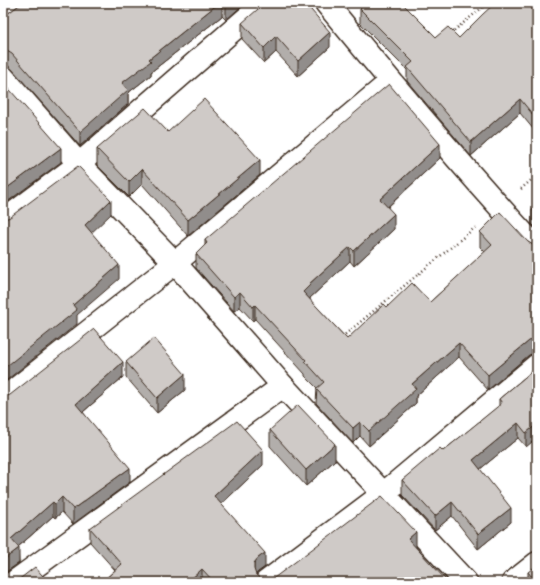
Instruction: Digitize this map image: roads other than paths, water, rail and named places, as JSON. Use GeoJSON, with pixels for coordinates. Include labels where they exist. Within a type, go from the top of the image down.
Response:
{"type":"FeatureCollection","features":[{"type":"Feature","properties":{"kind":"street"},"geometry":{"type":"LineString","coordinates":[[3,221],[78,164],[264,3]]}},
{"type":"Feature","properties":{"kind":"street"},"geometry":{"type":"LineString","coordinates":[[326,3],[390,82],[499,208],[537,248]]}},
{"type":"Feature","properties":{"kind":"street"},"geometry":{"type":"LineString","coordinates":[[3,77],[78,164],[175,263],[283,386],[466,582]]}},
{"type":"Feature","properties":{"kind":"street"},"geometry":{"type":"LineString","coordinates":[[3,399],[175,263],[390,82]]}},
{"type":"Feature","properties":{"kind":"street"},"geometry":{"type":"LineString","coordinates":[[266,582],[383,494],[537,366]]}},
{"type":"Feature","properties":{"kind":"street"},"geometry":{"type":"LineString","coordinates":[[14,582],[283,386]]}},
{"type":"Feature","properties":{"kind":"street"},"geometry":{"type":"LineString","coordinates":[[513,582],[537,563]]}}]}
